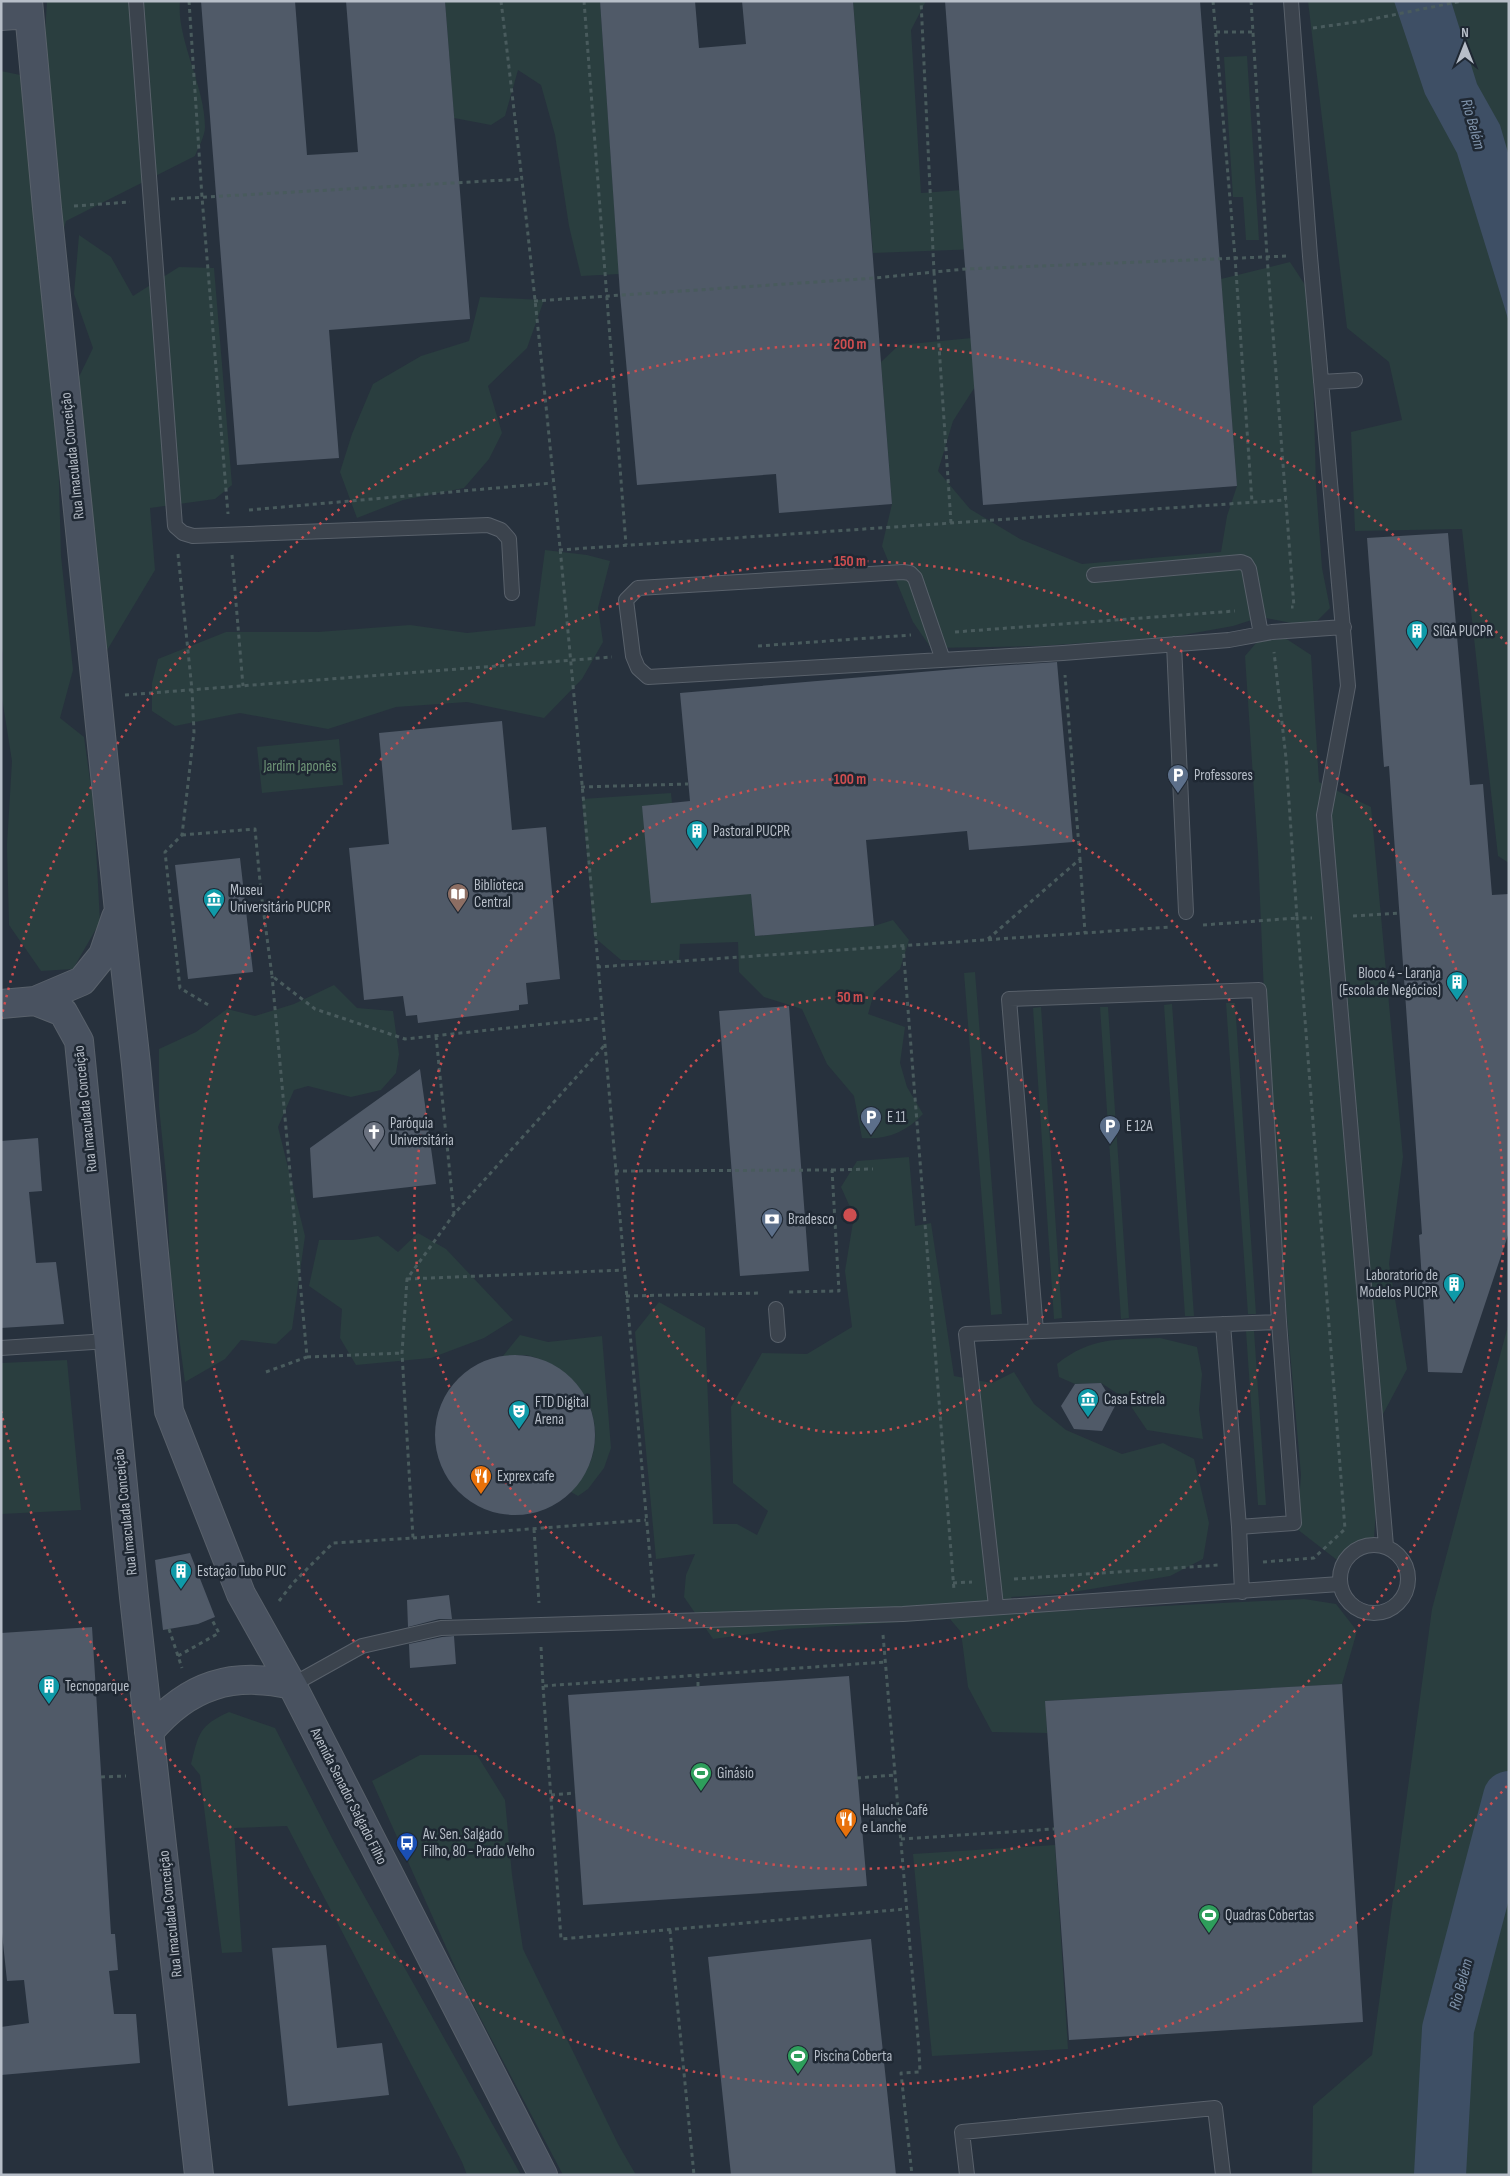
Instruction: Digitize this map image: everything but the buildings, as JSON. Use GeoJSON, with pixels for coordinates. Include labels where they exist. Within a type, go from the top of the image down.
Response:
{"type":"FeatureCollection","features":[{"type":"Feature","properties":{"kind":"main road"},"geometry":{"type":"LineString","coordinates":[[1,16],[28,7]]}},
{"type":"Feature","properties":{"kind":"main road","name":"Rua Imaculada Conceição"},"geometry":{"type":"LineString","coordinates":[[28,7],[47,208],[136,1064],[169,1411]]}},
{"type":"Feature","properties":{"kind":"main road","name":"Rua Imaculada Conceição"},"geometry":{"type":"LineString","coordinates":[[35,1001],[82,981],[103,955],[119,911]]}},
{"type":"Feature","properties":{"kind":"main road"},"geometry":{"type":"LineString","coordinates":[[1,1004],[35,1001]]}},
{"type":"Feature","properties":{"kind":"main road","name":"Rua Imaculada Conceição"},"geometry":{"type":"LineString","coordinates":[[35,1001],[63,1012],[79,1041],[149,1732],[199,2175]]}},
{"type":"Feature","properties":{"kind":"main road","name":"Avenida Senador Salgado Filho"},"geometry":{"type":"LineString","coordinates":[[169,1411],[241,1594],[292,1684],[543,2175]]}},
{"type":"Feature","properties":{"kind":"main road"},"geometry":{"type":"LineString","coordinates":[[149,1732],[161,1717],[191,1694],[209,1686],[236,1680],[271,1680],[292,1684]]}},
{"type":"Feature","properties":{"kind":"lane"},"geometry":{"type":"LineString","coordinates":[[136,1],[175,526],[182,533],[193,536],[488,525],[501,530],[509,539],[512,593]]}},
{"type":"Feature","properties":{"kind":"lane"},"geometry":{"type":"LineString","coordinates":[[1291,1],[1310,256],[1348,686],[1324,815],[1386,1546]]}},
{"type":"Feature","properties":{"kind":"lane"},"geometry":{"type":"LineString","coordinates":[[1322,382],[1355,380]]}},
{"type":"Feature","properties":{"kind":"lane"},"geometry":{"type":"LineString","coordinates":[[1094,575],[1241,562],[1246,564],[1249,569],[1256,609],[1266,633]]}},
{"type":"Feature","properties":{"kind":"lane"},"geometry":{"type":"LineString","coordinates":[[943,660],[915,578],[902,572],[638,588],[626,600],[634,656],[638,668],[648,677],[943,660],[1063,653],[1229,640],[1266,633],[1344,626]]}},
{"type":"Feature","properties":{"kind":"lane"},"geometry":{"type":"LineString","coordinates":[[1174,644],[1186,912]]}},
{"type":"Feature","properties":{"kind":"lane"},"geometry":{"type":"LineString","coordinates":[[1036,1331],[1009,999],[1259,990],[1279,1322],[1294,1523],[1239,1527]]}},
{"type":"Feature","properties":{"kind":"lane"},"geometry":{"type":"LineString","coordinates":[[776,1309],[778,1335]]}},
{"type":"Feature","properties":{"kind":"lane"},"geometry":{"type":"LineString","coordinates":[[996,1606],[966,1334],[1279,1322]]}},
{"type":"Feature","properties":{"kind":"lane"},"geometry":{"type":"LineString","coordinates":[[1223,1324],[1239,1527],[1242,1592]]}},
{"type":"Feature","properties":{"kind":"lane"},"geometry":{"type":"LineString","coordinates":[[1,1348],[108,1341]]}},
{"type":"Feature","properties":{"kind":"lane"},"geometry":{"type":"LineString","coordinates":[[1368,1545],[1386,1546],[1402,1558],[1410,1577],[1404,1598],[1388,1611],[1367,1613],[1349,1602],[1340,1584],[1342,1566],[1352,1552],[1368,1545]]}},
{"type":"Feature","properties":{"kind":"lane"},"geometry":{"type":"LineString","coordinates":[[292,1684],[362,1646],[441,1628],[882,1614],[1242,1592],[1340,1584]]}},
{"type":"Feature","properties":{"kind":"lane"},"geometry":{"type":"LineString","coordinates":[[967,2175],[962,2132],[1215,2108],[1224,2175]]}},
{"type":"Feature","properties":{"kind":"path"},"geometry":{"type":"LineString","coordinates":[[189,1],[202,197],[244,686]]}},
{"type":"Feature","properties":{"kind":"path"},"geometry":{"type":"LineString","coordinates":[[501,1],[523,179],[570,660],[655,1621]]}},
{"type":"Feature","properties":{"kind":"path"},"geometry":{"type":"LineString","coordinates":[[584,1],[605,295],[626,546]]}},
{"type":"Feature","properties":{"kind":"path"},"geometry":{"type":"LineString","coordinates":[[921,1],[934,272],[951,523]]}},
{"type":"Feature","properties":{"kind":"path"},"geometry":{"type":"LineString","coordinates":[[1213,1],[1235,257],[1252,502]]}},
{"type":"Feature","properties":{"kind":"path"},"geometry":{"type":"LineString","coordinates":[[750,647],[1294,607],[1267,256],[1251,1]]}},
{"type":"Feature","properties":{"kind":"path"},"geometry":{"type":"LineString","coordinates":[[1293,31],[1363,21],[1461,2]]}},
{"type":"Feature","properties":{"kind":"path"},"geometry":{"type":"LineString","coordinates":[[1216,32],[1252,32]]}},
{"type":"Feature","properties":{"kind":"path"},"geometry":{"type":"LineString","coordinates":[[47,208],[150,200],[523,179]]}},
{"type":"Feature","properties":{"kind":"path"},"geometry":{"type":"LineString","coordinates":[[534,301],[875,278],[966,269],[1235,257],[1310,256]]}},
{"type":"Feature","properties":{"kind":"path"},"geometry":{"type":"LineString","coordinates":[[248,510],[552,483]]}},
{"type":"Feature","properties":{"kind":"path"},"geometry":{"type":"LineString","coordinates":[[558,550],[1286,500]]}},
{"type":"Feature","properties":{"kind":"path"},"geometry":{"type":"LineString","coordinates":[[228,512],[238,511]]}},
{"type":"Feature","properties":{"kind":"path"},"geometry":{"type":"LineString","coordinates":[[175,526],[192,690],[194,732],[182,835],[165,852],[180,988],[210,1006]]}},
{"type":"Feature","properties":{"kind":"path"},"geometry":{"type":"LineString","coordinates":[[1061,624],[1085,933]]}},
{"type":"Feature","properties":{"kind":"path"},"geometry":{"type":"LineString","coordinates":[[953,1583],[1314,1558],[1345,1529],[1286,758],[1266,633]]}},
{"type":"Feature","properties":{"kind":"path"},"geometry":{"type":"LineString","coordinates":[[97,697],[634,656]]}},
{"type":"Feature","properties":{"kind":"path"},"geometry":{"type":"LineString","coordinates":[[581,787],[688,784]]}},
{"type":"Feature","properties":{"kind":"path"},"geometry":{"type":"LineString","coordinates":[[182,835],[255,829],[272,976],[307,1357]]}},
{"type":"Feature","properties":{"kind":"path"},"geometry":{"type":"LineString","coordinates":[[988,940],[1080,859]]}},
{"type":"Feature","properties":{"kind":"path"},"geometry":{"type":"LineString","coordinates":[[1193,926],[1297,918]]}},
{"type":"Feature","properties":{"kind":"path"},"geometry":{"type":"LineString","coordinates":[[597,967],[1174,927]]}},
{"type":"Feature","properties":{"kind":"path"},"geometry":{"type":"LineString","coordinates":[[903,946],[955,1610]]}},
{"type":"Feature","properties":{"kind":"path"},"geometry":{"type":"LineString","coordinates":[[272,976],[315,1009],[405,1039],[602,1018]]}},
{"type":"Feature","properties":{"kind":"path"},"geometry":{"type":"LineString","coordinates":[[436,1036],[454,1214]]}},
{"type":"Feature","properties":{"kind":"path"},"geometry":{"type":"LineString","coordinates":[[413,1538],[402,1353],[407,1279],[454,1214],[604,1046]]}},
{"type":"Feature","properties":{"kind":"path"},"geometry":{"type":"LineString","coordinates":[[615,1170],[731,1172],[873,1169]]}},
{"type":"Feature","properties":{"kind":"path"},"geometry":{"type":"LineString","coordinates":[[781,1292],[839,1291],[832,1170]]}},
{"type":"Feature","properties":{"kind":"path"},"geometry":{"type":"LineString","coordinates":[[407,1279],[624,1270]]}},
{"type":"Feature","properties":{"kind":"path"},"geometry":{"type":"LineString","coordinates":[[626,1296],[762,1293]]}},
{"type":"Feature","properties":{"kind":"path"},"geometry":{"type":"LineString","coordinates":[[266,1372],[307,1357],[402,1353]]}},
{"type":"Feature","properties":{"kind":"path"},"geometry":{"type":"LineString","coordinates":[[279,1601],[293,1583],[333,1543],[646,1520]]}},
{"type":"Feature","properties":{"kind":"path"},"geometry":{"type":"LineString","coordinates":[[534,1529],[561,1939],[906,1910]]}},
{"type":"Feature","properties":{"kind":"path"},"geometry":{"type":"LineString","coordinates":[[882,1614],[920,2072],[901,2073],[912,2175]]}},
{"type":"Feature","properties":{"kind":"path"},"geometry":{"type":"LineString","coordinates":[[178,1656],[219,1633],[212,1618]]}},
{"type":"Feature","properties":{"kind":"path"},"geometry":{"type":"LineString","coordinates":[[169,1628],[191,1694]]}},
{"type":"Feature","properties":{"kind":"path"},"geometry":{"type":"LineString","coordinates":[[543,1686],[886,1662]]}},
{"type":"Feature","properties":{"kind":"path"},"geometry":{"type":"LineString","coordinates":[[698,1675],[698,1686]]}},
{"type":"Feature","properties":{"kind":"path"},"geometry":{"type":"LineString","coordinates":[[857,1778],[895,1775]]}},
{"type":"Feature","properties":{"kind":"path"},"geometry":{"type":"LineString","coordinates":[[551,1795],[575,1793]]}},
{"type":"Feature","properties":{"kind":"path"},"geometry":{"type":"LineString","coordinates":[[901,1840],[1054,1829]]}},
{"type":"Feature","properties":{"kind":"path"},"geometry":{"type":"LineString","coordinates":[[670,1930],[694,2175]]}},
{"type":"Feature","properties":{"kind":"green space"},"geometry":{"type":"Polygon","coordinates":[[[47,1],[180,1],[182,31],[201,95],[205,131],[195,156],[66,221],[48,285],[58,447],[61,556],[73,670],[60,718],[84,737],[94,809],[100,922],[73,969],[41,971],[9,925],[7,845],[12,761],[2,698],[3,655],[1,643],[1,71],[25,76],[44,48],[47,1]]]}},
{"type":"Feature","properties":{"kind":"green space"},"geometry":{"type":"Polygon","coordinates":[[[445,1],[600,1],[619,274],[581,276],[569,226],[555,135],[541,85],[518,70],[505,116],[491,125],[454,118],[445,1]]]}},
{"type":"Feature","properties":{"kind":"green space"},"geometry":{"type":"Polygon","coordinates":[[[853,1],[926,1],[911,30],[921,193],[976,189],[979,249],[873,253],[853,1]]]}},
{"type":"Feature","properties":{"kind":"green space"},"geometry":{"type":"Polygon","coordinates":[[[1308,1],[1509,1],[1509,863],[1498,856],[1462,529],[1355,531],[1351,432],[1402,420],[1389,362],[1347,328],[1308,1]]]}},
{"type":"Feature","properties":{"kind":"green space"},"geometry":{"type":"Polygon","coordinates":[[[1247,56],[1259,240],[1246,240],[1243,197],[1233,197],[1224,57],[1247,56]]]}},
{"type":"Feature","properties":{"kind":"green space"},"geometry":{"type":"Polygon","coordinates":[[[79,235],[111,257],[133,296],[179,267],[214,268],[232,485],[215,499],[150,508],[155,570],[106,652],[75,385],[93,348],[74,294],[79,235]]]}},
{"type":"Feature","properties":{"kind":"green space"},"geometry":{"type":"Polygon","coordinates":[[[1290,262],[1311,294],[1316,486],[1322,568],[1330,608],[1311,627],[1261,617],[1233,626],[1172,637],[1040,646],[931,648],[913,622],[882,546],[892,504],[881,362],[899,345],[972,338],[982,376],[953,421],[938,471],[970,509],[1020,539],[1082,564],[1221,552],[1227,516],[1237,486],[1221,279],[1290,262]]]}},
{"type":"Feature","properties":{"kind":"green space"},"geometry":{"type":"Polygon","coordinates":[[[480,297],[544,300],[527,348],[488,386],[502,433],[489,459],[464,488],[403,500],[357,518],[340,472],[352,434],[373,384],[421,356],[469,341],[480,297]]]}},
{"type":"Feature","properties":{"kind":"green space"},"geometry":{"type":"Polygon","coordinates":[[[545,550],[587,555],[610,561],[598,608],[603,642],[582,679],[544,718],[467,702],[396,707],[328,729],[240,713],[175,726],[152,711],[152,683],[158,659],[226,632],[318,632],[410,625],[467,633],[535,626],[545,550]]]}},
{"type":"Feature","properties":{"kind":"green space"},"geometry":{"type":"Polygon","coordinates":[[[1285,638],[1311,655],[1319,782],[1371,807],[1403,1157],[1389,1264],[1407,1369],[1382,1416],[1374,1539],[1337,1560],[1297,1529],[1301,1475],[1276,1194],[1264,994],[1258,853],[1245,656],[1257,642],[1285,638]]]}},
{"type":"Feature","properties":{"kind":"green space","name":"Jardim Japonês"},"geometry":{"type":"Polygon","coordinates":[[[339,739],[343,785],[262,793],[257,747],[339,739]]]}},
{"type":"Feature","properties":{"kind":"green space"},"geometry":{"type":"Polygon","coordinates":[[[671,793],[672,803],[751,894],[755,936],[874,926],[893,920],[909,940],[900,969],[874,993],[868,1014],[905,1027],[900,1063],[907,1087],[923,1114],[910,1126],[896,1134],[880,1138],[862,1138],[854,1096],[827,1064],[802,1009],[764,997],[739,972],[738,942],[680,944],[679,961],[621,960],[594,937],[582,799],[671,793]]]}},
{"type":"Feature","properties":{"kind":"green space"},"geometry":{"type":"Polygon","coordinates":[[[975,972],[1002,1314],[991,1315],[964,973],[975,972]]]}},
{"type":"Feature","properties":{"kind":"green space"},"geometry":{"type":"Polygon","coordinates":[[[334,985],[357,1008],[393,1011],[399,1054],[396,1073],[381,1090],[351,1097],[308,1086],[294,1090],[278,1127],[305,1236],[292,1329],[276,1344],[241,1340],[225,1359],[185,1382],[170,1269],[167,1185],[159,1107],[159,1049],[196,1032],[227,1009],[255,1016],[294,1004],[334,985]]]}},
{"type":"Feature","properties":{"kind":"green space"},"geometry":{"type":"Polygon","coordinates":[[[1226,1003],[1235,1003],[1256,1314],[1248,1314],[1226,1003]]]}},
{"type":"Feature","properties":{"kind":"green space"},"geometry":{"type":"Polygon","coordinates":[[[1172,1004],[1194,1316],[1185,1316],[1164,1005],[1172,1004]]]}},
{"type":"Feature","properties":{"kind":"green space"},"geometry":{"type":"Polygon","coordinates":[[[1041,1007],[1062,1318],[1054,1319],[1033,1008],[1041,1007]]]}},
{"type":"Feature","properties":{"kind":"green space"},"geometry":{"type":"Polygon","coordinates":[[[1100,1007],[1108,1007],[1129,1318],[1121,1319],[1100,1007]]]}},
{"type":"Feature","properties":{"kind":"green space"},"geometry":{"type":"Polygon","coordinates":[[[909,1157],[915,1226],[931,1223],[954,1376],[992,1383],[1014,1372],[1034,1404],[1066,1430],[1122,1454],[1163,1443],[1194,1459],[1209,1523],[1203,1559],[1170,1576],[1061,1594],[1011,1597],[1021,1613],[1304,1599],[1336,1604],[1357,1631],[1342,1684],[1046,1701],[1047,1733],[992,1732],[968,1687],[961,1632],[950,1619],[788,1629],[713,1639],[684,1597],[686,1575],[695,1554],[656,1559],[635,1332],[659,1302],[705,1328],[713,1524],[737,1524],[757,1535],[768,1511],[733,1483],[731,1407],[762,1353],[807,1354],[852,1327],[845,1271],[854,1216],[841,1187],[857,1161],[909,1157]]]}},
{"type":"Feature","properties":{"kind":"green space"},"geometry":{"type":"Polygon","coordinates":[[[418,1233],[446,1249],[513,1320],[484,1338],[431,1358],[356,1365],[340,1338],[342,1309],[309,1286],[319,1240],[353,1240],[378,1236],[398,1252],[418,1233]]]}},
{"type":"Feature","properties":{"kind":"green space"},"geometry":{"type":"Polygon","coordinates":[[[1509,1322],[1509,2175],[1312,2175],[1313,2106],[1372,2055],[1432,1609],[1509,1322]]]}},
{"type":"Feature","properties":{"kind":"green space"},"geometry":{"type":"Polygon","coordinates":[[[1246,1331],[1254,1331],[1266,1505],[1258,1505],[1246,1331]]]}},
{"type":"Feature","properties":{"kind":"green space"},"geometry":{"type":"Polygon","coordinates":[[[520,1335],[548,1342],[602,1336],[611,1448],[604,1468],[588,1489],[578,1496],[571,1492],[588,1466],[594,1448],[595,1432],[593,1417],[588,1403],[570,1378],[545,1361],[527,1355],[503,1356],[520,1335]]]}},
{"type":"Feature","properties":{"kind":"green space"},"geometry":{"type":"Polygon","coordinates":[[[1160,1338],[1197,1347],[1202,1374],[1199,1410],[1203,1439],[1147,1430],[1126,1399],[1101,1383],[1075,1384],[1059,1377],[1057,1364],[1082,1348],[1106,1341],[1160,1338]]]}},
{"type":"Feature","properties":{"kind":"green space"},"geometry":{"type":"Polygon","coordinates":[[[67,1360],[81,1510],[1,1514],[1,1363],[67,1360]]]}},
{"type":"Feature","properties":{"kind":"green space"},"geometry":{"type":"Polygon","coordinates":[[[229,1712],[275,1728],[335,1844],[521,2175],[467,2175],[462,2162],[287,1826],[234,1828],[242,1952],[222,1953],[200,1775],[191,1764],[201,1732],[211,1722],[229,1712]]]}},
{"type":"Feature","properties":{"kind":"green space"},"geometry":{"type":"Polygon","coordinates":[[[420,1755],[477,1755],[505,1800],[512,1875],[523,1949],[618,2144],[636,2175],[563,2175],[463,1985],[372,1781],[420,1755]]]}},
{"type":"Feature","properties":{"kind":"green space"},"geometry":{"type":"Polygon","coordinates":[[[1055,1845],[1068,2049],[932,2056],[913,1854],[1055,1845]]]}},
{"type":"Feature","properties":{"kind":"water"},"geometry":{"type":"Polygon","coordinates":[[[1394,1],[1451,1],[1477,84],[1500,125],[1509,156],[1509,322],[1457,153],[1425,94],[1394,1]]]}},
{"type":"Feature","properties":{"kind":"waterway","name":"Rio Belém"},"geometry":{"type":"LineString","coordinates":[[1440,2175],[1448,2029],[1509,1797]]}},
{"type":"Feature","properties":{"kind":"place","name":"SIGA PUCPR"},"geometry":{"type":"Point","coordinates":[1417,650]}},
{"type":"Feature","properties":{"kind":"place","name":"Professores"},"geometry":{"type":"Point","coordinates":[1178,794]}},
{"type":"Feature","properties":{"kind":"place","name":"Pastoral PUCPR"},"geometry":{"type":"Point","coordinates":[697,850]}},
{"type":"Feature","properties":{"kind":"place","name":"Biblioteca Central"},"geometry":{"type":"Point","coordinates":[458,913]}},
{"type":"Feature","properties":{"kind":"place","name":"Museu Universitário PUCPR"},"geometry":{"type":"Point","coordinates":[214,918]}},
{"type":"Feature","properties":{"kind":"place","name":"Bloco 4 - Laranja (Escola de Negócios)"},"geometry":{"type":"Point","coordinates":[1457,1001]}},
{"type":"Feature","properties":{"kind":"place","name":"E 11"},"geometry":{"type":"Point","coordinates":[871,1136]}},
{"type":"Feature","properties":{"kind":"place","name":"E 12A"},"geometry":{"type":"Point","coordinates":[1110,1145]}},
{"type":"Feature","properties":{"kind":"place","name":"Paróquia Universitária"},"geometry":{"type":"Point","coordinates":[374,1151]}},
{"type":"Feature","properties":{"kind":"place","name":"Bradesco"},"geometry":{"type":"Point","coordinates":[772,1238]}},
{"type":"Feature","properties":{"kind":"place","name":"Laboratorio de Modelos PUCPR"},"geometry":{"type":"Point","coordinates":[1454,1303]}},
{"type":"Feature","properties":{"kind":"place","name":"Casa Estrela"},"geometry":{"type":"Point","coordinates":[1088,1418]}},
{"type":"Feature","properties":{"kind":"place","name":"FTD Digital Arena"},"geometry":{"type":"Point","coordinates":[519,1430]}},
{"type":"Feature","properties":{"kind":"place","name":"Exprex cafe"},"geometry":{"type":"Point","coordinates":[481,1495]}},
{"type":"Feature","properties":{"kind":"place","name":"Estação Tubo PUC"},"geometry":{"type":"Point","coordinates":[181,1590]}},
{"type":"Feature","properties":{"kind":"place","name":"Tecnoparque"},"geometry":{"type":"Point","coordinates":[49,1705]}},
{"type":"Feature","properties":{"kind":"place","name":"Ginásio"},"geometry":{"type":"Point","coordinates":[701,1792]}},
{"type":"Feature","properties":{"kind":"place","name":"Haluche Café e Lanche"},"geometry":{"type":"Point","coordinates":[846,1838]}},
{"type":"Feature","properties":{"kind":"place","name":"Av. Sen. Salgado Filho, 80 - Prado Velho"},"geometry":{"type":"Point","coordinates":[407,1862]}},
{"type":"Feature","properties":{"kind":"place","name":"Quadras Cobertas"},"geometry":{"type":"Point","coordinates":[1209,1934]}},
{"type":"Feature","properties":{"kind":"place","name":"Piscina Coberta"},"geometry":{"type":"Point","coordinates":[798,2075]}}]}
